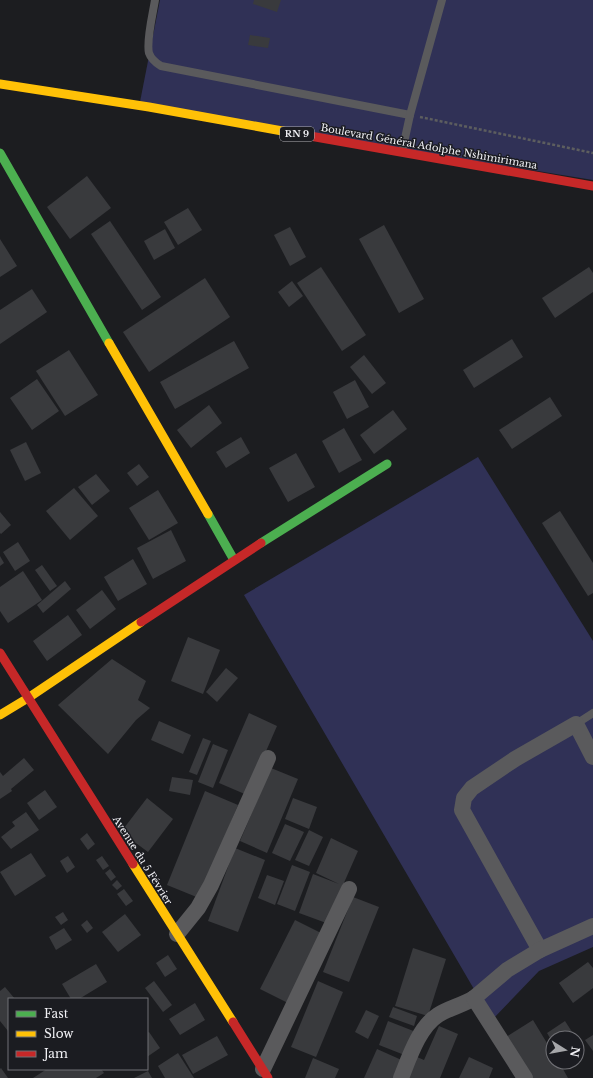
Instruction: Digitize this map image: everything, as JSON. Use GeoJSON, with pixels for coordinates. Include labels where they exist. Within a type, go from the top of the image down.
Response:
{"type":"FeatureCollection","features":[{"type":"Feature","properties":{"kind":"street","name":"Boulevard Général Adolphe Nshimirimana"},"geometry":{"type":"LineString","coordinates":[[0,84],[150,107],[593,186]]}},
{"type":"Feature","properties":{"kind":"street"},"geometry":{"type":"LineString","coordinates":[[0,153],[234,560]]}},
{"type":"Feature","properties":{"kind":"street"},"geometry":{"type":"LineString","coordinates":[[0,715],[28,698],[234,560],[387,464]]}},
{"type":"Feature","properties":{"kind":"street","name":"Avenue du 5 Février"},"geometry":{"type":"LineString","coordinates":[[0,653],[266,1074]]}},
{"type":"Feature","properties":{"kind":"street"},"geometry":{"type":"LineString","coordinates":[[540,950],[462,810],[464,798],[472,788],[515,759],[576,724],[593,757]]}},
{"type":"Feature","properties":{"kind":"street"},"geometry":{"type":"LineString","coordinates":[[177,934],[198,908],[211,885],[268,758]]}},
{"type":"Feature","properties":{"kind":"street"},"geometry":{"type":"LineString","coordinates":[[266,1074],[348,889]]}},
{"type":"Feature","properties":{"kind":"street"},"geometry":{"type":"LineString","coordinates":[[401,1078],[424,1029],[430,1021],[439,1014],[464,1004],[474,998],[507,970],[540,950],[593,926]]}},
{"type":"Feature","properties":{"kind":"street"},"geometry":{"type":"LineString","coordinates":[[474,998],[525,1078]]}},
{"type":"Feature","properties":{"kind":"lane"},"geometry":{"type":"LineString","coordinates":[[156,0],[148,43],[149,54],[154,62],[161,66],[410,115]]}},
{"type":"Feature","properties":{"kind":"lane"},"geometry":{"type":"LineString","coordinates":[[402,153],[410,115],[442,0]]}},
{"type":"Feature","properties":{"kind":"lane"},"geometry":{"type":"LineString","coordinates":[[576,724],[593,713]]}},
{"type":"Feature","properties":{"kind":"path"},"geometry":{"type":"LineString","coordinates":[[410,115],[593,153]]}},
{"type":"Feature","properties":{"kind":"shaded area"},"geometry":{"type":"Polygon","coordinates":[[[160,0],[593,0],[593,180],[139,107],[160,0]]]}},
{"type":"Feature","properties":{"kind":"shaded area"},"geometry":{"type":"Polygon","coordinates":[[[478,457],[593,641],[593,947],[539,971],[492,1020],[244,595],[478,457]]]}},
{"type":"Feature","properties":{"kind":"building"},"geometry":{"type":"Polygon","coordinates":[[[254,0],[281,0],[277,12],[253,4],[254,0]]]}},
{"type":"Feature","properties":{"kind":"building"},"geometry":{"type":"Polygon","coordinates":[[[250,35],[270,38],[268,48],[248,45],[250,35]]]}},
{"type":"Feature","properties":{"kind":"building"},"geometry":{"type":"Polygon","coordinates":[[[87,176],[111,208],[70,239],[47,207],[87,176]]]}},
{"type":"Feature","properties":{"kind":"building"},"geometry":{"type":"Polygon","coordinates":[[[188,208],[202,230],[178,245],[164,222],[188,208]]]}},
{"type":"Feature","properties":{"kind":"building"},"geometry":{"type":"Polygon","coordinates":[[[110,221],[161,297],[142,310],[91,234],[110,221]]]}},
{"type":"Feature","properties":{"kind":"building"},"geometry":{"type":"Polygon","coordinates":[[[384,225],[424,299],[399,313],[359,239],[384,225]]]}},
{"type":"Feature","properties":{"kind":"building"},"geometry":{"type":"Polygon","coordinates":[[[290,227],[306,257],[290,266],[274,235],[290,227]]]}},
{"type":"Feature","properties":{"kind":"building"},"geometry":{"type":"Polygon","coordinates":[[[165,229],[175,248],[154,260],[144,241],[165,229]]]}},
{"type":"Feature","properties":{"kind":"building"},"geometry":{"type":"Polygon","coordinates":[[[0,239],[17,266],[0,277],[0,239]]]}},
{"type":"Feature","properties":{"kind":"building"},"geometry":{"type":"Polygon","coordinates":[[[321,267],[366,335],[342,351],[297,283],[321,267]]]}},
{"type":"Feature","properties":{"kind":"building"},"geometry":{"type":"Polygon","coordinates":[[[589,267],[593,273],[593,292],[555,318],[542,298],[589,267]]]}},
{"type":"Feature","properties":{"kind":"building"},"geometry":{"type":"Polygon","coordinates":[[[205,278],[230,317],[149,372],[123,332],[205,278]]]}},
{"type":"Feature","properties":{"kind":"building"},"geometry":{"type":"Polygon","coordinates":[[[292,281],[303,296],[289,307],[278,292],[292,281]]]}},
{"type":"Feature","properties":{"kind":"building"},"geometry":{"type":"Polygon","coordinates":[[[32,289],[47,312],[0,344],[0,310],[32,289]]]}},
{"type":"Feature","properties":{"kind":"building"},"geometry":{"type":"Polygon","coordinates":[[[512,339],[523,357],[474,388],[463,370],[512,339]]]}},
{"type":"Feature","properties":{"kind":"building"},"geometry":{"type":"Polygon","coordinates":[[[234,341],[249,368],[175,409],[160,382],[234,341]]]}},
{"type":"Feature","properties":{"kind":"building"},"geometry":{"type":"Polygon","coordinates":[[[69,350],[98,395],[65,416],[36,371],[69,350]]]}},
{"type":"Feature","properties":{"kind":"building"},"geometry":{"type":"Polygon","coordinates":[[[364,355],[386,383],[372,394],[350,367],[364,355]]]}},
{"type":"Feature","properties":{"kind":"building"},"geometry":{"type":"Polygon","coordinates":[[[37,379],[59,411],[32,430],[10,398],[37,379]]]}},
{"type":"Feature","properties":{"kind":"building"},"geometry":{"type":"Polygon","coordinates":[[[355,380],[369,407],[347,419],[333,392],[355,380]]]}},
{"type":"Feature","properties":{"kind":"building"},"geometry":{"type":"Polygon","coordinates":[[[550,397],[562,416],[512,449],[499,430],[550,397]]]}},
{"type":"Feature","properties":{"kind":"building"},"geometry":{"type":"Polygon","coordinates":[[[209,405],[222,423],[191,448],[177,430],[209,405]]]}},
{"type":"Feature","properties":{"kind":"building"},"geometry":{"type":"Polygon","coordinates":[[[393,410],[407,429],[374,454],[360,435],[393,410]]]}},
{"type":"Feature","properties":{"kind":"building"},"geometry":{"type":"Polygon","coordinates":[[[344,428],[362,460],[339,473],[322,441],[344,428]]]}},
{"type":"Feature","properties":{"kind":"building"},"geometry":{"type":"Polygon","coordinates":[[[241,437],[250,453],[226,468],[216,452],[241,437]]]}},
{"type":"Feature","properties":{"kind":"building"},"geometry":{"type":"Polygon","coordinates":[[[26,442],[41,473],[25,481],[10,450],[26,442]]]}},
{"type":"Feature","properties":{"kind":"building"},"geometry":{"type":"Polygon","coordinates":[[[296,453],[315,487],[288,502],[269,468],[296,453]]]}},
{"type":"Feature","properties":{"kind":"building"},"geometry":{"type":"Polygon","coordinates":[[[139,464],[149,477],[137,486],[127,473],[139,464]]]}},
{"type":"Feature","properties":{"kind":"building"},"geometry":{"type":"Polygon","coordinates":[[[96,474],[110,491],[92,505],[78,487],[96,474]]]}},
{"type":"Feature","properties":{"kind":"building"},"geometry":{"type":"Polygon","coordinates":[[[74,488],[98,516],[70,540],[46,511],[74,488]]]}},
{"type":"Feature","properties":{"kind":"building"},"geometry":{"type":"Polygon","coordinates":[[[158,490],[178,523],[149,540],[129,508],[158,490]]]}},
{"type":"Feature","properties":{"kind":"building"},"geometry":{"type":"Polygon","coordinates":[[[560,511],[593,563],[593,593],[588,596],[542,523],[560,511]]]}},
{"type":"Feature","properties":{"kind":"building"},"geometry":{"type":"Polygon","coordinates":[[[0,512],[11,525],[1,534],[0,533],[0,512]]]}},
{"type":"Feature","properties":{"kind":"building"},"geometry":{"type":"Polygon","coordinates":[[[171,530],[186,561],[153,579],[137,548],[171,530]]]}},
{"type":"Feature","properties":{"kind":"building"},"geometry":{"type":"Polygon","coordinates":[[[18,542],[30,561],[15,571],[3,552],[18,542]]]}},
{"type":"Feature","properties":{"kind":"building"},"geometry":{"type":"Polygon","coordinates":[[[0,556],[4,563],[0,566],[0,556]]]}},
{"type":"Feature","properties":{"kind":"building"},"geometry":{"type":"Polygon","coordinates":[[[133,559],[147,584],[118,601],[104,577],[133,559]]]}},
{"type":"Feature","properties":{"kind":"building"},"geometry":{"type":"Polygon","coordinates":[[[42,565],[57,586],[50,591],[35,570],[42,565]]]}},
{"type":"Feature","properties":{"kind":"building"},"geometry":{"type":"Polygon","coordinates":[[[23,571],[42,600],[8,623],[0,611],[0,587],[23,571]]]}},
{"type":"Feature","properties":{"kind":"building"},"geometry":{"type":"Polygon","coordinates":[[[65,581],[71,589],[43,613],[37,605],[65,581]]]}},
{"type":"Feature","properties":{"kind":"building"},"geometry":{"type":"Polygon","coordinates":[[[102,590],[116,609],[90,629],[76,610],[102,590]]]}},
{"type":"Feature","properties":{"kind":"building"},"geometry":{"type":"Polygon","coordinates":[[[68,615],[82,635],[47,661],[33,641],[68,615]]]}},
{"type":"Feature","properties":{"kind":"building"},"geometry":{"type":"Polygon","coordinates":[[[188,637],[220,650],[203,694],[171,681],[188,637]]]}},
{"type":"Feature","properties":{"kind":"building"},"geometry":{"type":"Polygon","coordinates":[[[112,659],[146,681],[138,700],[150,708],[136,720],[108,754],[58,705],[112,659]]]}},
{"type":"Feature","properties":{"kind":"building"},"geometry":{"type":"Polygon","coordinates":[[[226,668],[238,678],[217,702],[206,692],[226,668]]]}},
{"type":"Feature","properties":{"kind":"building"},"geometry":{"type":"Polygon","coordinates":[[[249,713],[277,726],[247,795],[219,783],[249,713]]]}},
{"type":"Feature","properties":{"kind":"building"},"geometry":{"type":"Polygon","coordinates":[[[159,721],[191,735],[183,754],[151,740],[159,721]]]}},
{"type":"Feature","properties":{"kind":"building"},"geometry":{"type":"Polygon","coordinates":[[[203,738],[211,741],[197,775],[189,772],[203,738]]]}},
{"type":"Feature","properties":{"kind":"building"},"geometry":{"type":"Polygon","coordinates":[[[213,744],[228,750],[213,788],[198,782],[213,744]]]}},
{"type":"Feature","properties":{"kind":"building"},"geometry":{"type":"Polygon","coordinates":[[[24,758],[34,770],[11,789],[12,791],[0,799],[0,772],[3,776],[24,758]]]}},
{"type":"Feature","properties":{"kind":"building"},"geometry":{"type":"Polygon","coordinates":[[[271,768],[298,779],[267,853],[240,841],[271,768]]]}},
{"type":"Feature","properties":{"kind":"building"},"geometry":{"type":"Polygon","coordinates":[[[172,777],[193,780],[190,795],[169,791],[172,777]]]}},
{"type":"Feature","properties":{"kind":"building"},"geometry":{"type":"Polygon","coordinates":[[[45,790],[57,807],[39,820],[27,803],[45,790]]]}},
{"type":"Feature","properties":{"kind":"building"},"geometry":{"type":"Polygon","coordinates":[[[205,791],[238,805],[199,898],[167,885],[205,791]]]}},
{"type":"Feature","properties":{"kind":"building"},"geometry":{"type":"Polygon","coordinates":[[[147,798],[173,819],[148,852],[121,832],[147,798]]]}},
{"type":"Feature","properties":{"kind":"building"},"geometry":{"type":"Polygon","coordinates":[[[293,798],[317,807],[309,829],[285,819],[293,798]]]}},
{"type":"Feature","properties":{"kind":"building"},"geometry":{"type":"Polygon","coordinates":[[[26,812],[39,830],[11,849],[1,837],[15,826],[12,822],[26,812]]]}},
{"type":"Feature","properties":{"kind":"building"},"geometry":{"type":"Polygon","coordinates":[[[285,824],[304,832],[290,861],[272,853],[285,824]]]}},
{"type":"Feature","properties":{"kind":"building"},"geometry":{"type":"Polygon","coordinates":[[[309,830],[323,837],[309,866],[295,860],[309,830]]]}},
{"type":"Feature","properties":{"kind":"building"},"geometry":{"type":"Polygon","coordinates":[[[87,833],[95,844],[88,850],[80,839],[87,833]]]}},
{"type":"Feature","properties":{"kind":"building"},"geometry":{"type":"Polygon","coordinates":[[[331,838],[358,851],[343,885],[329,924],[299,913],[313,874],[339,884],[316,873],[331,838]]]}},
{"type":"Feature","properties":{"kind":"building"},"geometry":{"type":"Polygon","coordinates":[[[235,848],[265,860],[238,932],[208,921],[235,848]]]}},
{"type":"Feature","properties":{"kind":"building"},"geometry":{"type":"Polygon","coordinates":[[[31,853],[46,876],[15,896],[0,872],[31,853]]]}},
{"type":"Feature","properties":{"kind":"building"},"geometry":{"type":"Polygon","coordinates":[[[68,856],[75,867],[67,873],[60,861],[68,856]]]}},
{"type":"Feature","properties":{"kind":"building"},"geometry":{"type":"Polygon","coordinates":[[[102,856],[109,866],[103,870],[96,860],[102,856]]]}},
{"type":"Feature","properties":{"kind":"building"},"geometry":{"type":"Polygon","coordinates":[[[292,865],[310,872],[295,911],[277,904],[292,865]]]}},
{"type":"Feature","properties":{"kind":"building"},"geometry":{"type":"Polygon","coordinates":[[[110,869],[116,877],[111,881],[105,873],[110,869]]]}},
{"type":"Feature","properties":{"kind":"building"},"geometry":{"type":"Polygon","coordinates":[[[267,875],[284,881],[275,905],[258,898],[267,875]]]}},
{"type":"Feature","properties":{"kind":"building"},"geometry":{"type":"Polygon","coordinates":[[[117,880],[122,886],[117,890],[112,885],[117,880]]]}},
{"type":"Feature","properties":{"kind":"building"},"geometry":{"type":"Polygon","coordinates":[[[124,889],[133,901],[126,906],[117,894],[124,889]]]}},
{"type":"Feature","properties":{"kind":"building"},"geometry":{"type":"Polygon","coordinates":[[[353,897],[379,907],[349,982],[323,972],[353,897]]]}},
{"type":"Feature","properties":{"kind":"building"},"geometry":{"type":"Polygon","coordinates":[[[63,912],[68,920],[61,925],[55,917],[63,912]]]}},
{"type":"Feature","properties":{"kind":"building"},"geometry":{"type":"Polygon","coordinates":[[[125,914],[141,935],[118,952],[102,932],[125,914]]]}},
{"type":"Feature","properties":{"kind":"building"},"geometry":{"type":"Polygon","coordinates":[[[87,920],[93,928],[87,933],[81,925],[87,920]]]}},
{"type":"Feature","properties":{"kind":"building"},"geometry":{"type":"Polygon","coordinates":[[[295,920],[325,935],[290,1004],[260,989],[295,920]]]}},
{"type":"Feature","properties":{"kind":"building"},"geometry":{"type":"Polygon","coordinates":[[[64,928],[72,940],[56,950],[49,937],[64,928]]]}},
{"type":"Feature","properties":{"kind":"building"},"geometry":{"type":"Polygon","coordinates":[[[413,948],[446,959],[428,1016],[395,1006],[413,948]]]}},
{"type":"Feature","properties":{"kind":"building"},"geometry":{"type":"Polygon","coordinates":[[[168,955],[177,969],[165,977],[156,963],[168,955]]]}},
{"type":"Feature","properties":{"kind":"building"},"geometry":{"type":"Polygon","coordinates":[[[588,962],[593,968],[593,988],[573,1003],[559,983],[588,962]]]}},
{"type":"Feature","properties":{"kind":"building"},"geometry":{"type":"Polygon","coordinates":[[[96,964],[107,982],[81,998],[70,998],[62,984],[96,964]]]}},
{"type":"Feature","properties":{"kind":"building"},"geometry":{"type":"Polygon","coordinates":[[[154,981],[172,1005],[163,1012],[145,988],[154,981]]]}},
{"type":"Feature","properties":{"kind":"building"},"geometry":{"type":"Polygon","coordinates":[[[318,981],[343,992],[316,1057],[291,1047],[318,981]]]}},
{"type":"Feature","properties":{"kind":"building"},"geometry":{"type":"Polygon","coordinates":[[[5,987],[14,998],[8,998],[8,1031],[0,1021],[0,991],[5,987]]]}},
{"type":"Feature","properties":{"kind":"building"},"geometry":{"type":"Polygon","coordinates":[[[195,1003],[205,1020],[180,1035],[169,1019],[195,1003]]]}},
{"type":"Feature","properties":{"kind":"building"},"geometry":{"type":"Polygon","coordinates":[[[393,1007],[417,1016],[414,1026],[389,1017],[393,1007]]]}},
{"type":"Feature","properties":{"kind":"building"},"geometry":{"type":"Polygon","coordinates":[[[366,1010],[379,1016],[368,1039],[355,1032],[366,1010]]]}},
{"type":"Feature","properties":{"kind":"building"},"geometry":{"type":"Polygon","coordinates":[[[533,1020],[545,1040],[545,1070],[564,1070],[568,1078],[531,1078],[506,1037],[533,1020]]]}},
{"type":"Feature","properties":{"kind":"building"},"geometry":{"type":"Polygon","coordinates":[[[388,1021],[416,1032],[407,1056],[379,1045],[388,1021]]]}},
{"type":"Feature","properties":{"kind":"building"},"geometry":{"type":"Polygon","coordinates":[[[565,1021],[571,1030],[552,1030],[565,1021]]]}},
{"type":"Feature","properties":{"kind":"building"},"geometry":{"type":"Polygon","coordinates":[[[439,1026],[458,1034],[440,1078],[408,1078],[417,1057],[424,1060],[439,1026]]]}},
{"type":"Feature","properties":{"kind":"building"},"geometry":{"type":"Polygon","coordinates":[[[148,1032],[160,1048],[148,1056],[148,1032]]]}},
{"type":"Feature","properties":{"kind":"building"},"geometry":{"type":"Polygon","coordinates":[[[593,1035],[593,1051],[585,1040],[593,1035]]]}},
{"type":"Feature","properties":{"kind":"building"},"geometry":{"type":"Polygon","coordinates":[[[217,1036],[228,1055],[193,1074],[182,1055],[217,1036]]]}},
{"type":"Feature","properties":{"kind":"building"},"geometry":{"type":"Polygon","coordinates":[[[377,1049],[406,1062],[399,1078],[364,1078],[377,1049]]]}},
{"type":"Feature","properties":{"kind":"building"},"geometry":{"type":"Polygon","coordinates":[[[178,1053],[194,1078],[165,1078],[158,1066],[178,1053]]]}},
{"type":"Feature","properties":{"kind":"building"},"geometry":{"type":"Polygon","coordinates":[[[469,1057],[493,1068],[489,1078],[459,1078],[469,1057]]]}},
{"type":"Feature","properties":{"kind":"building"},"geometry":{"type":"Polygon","coordinates":[[[313,1058],[339,1069],[335,1078],[305,1078],[313,1058]]]}},
{"type":"Feature","properties":{"kind":"building"},"geometry":{"type":"Polygon","coordinates":[[[1,1068],[8,1078],[0,1078],[1,1068]]]}},
{"type":"Feature","properties":{"kind":"building"},"geometry":{"type":"Polygon","coordinates":[[[45,1070],[102,1070],[104,1073],[96,1078],[33,1078],[45,1070]]]}},
{"type":"Feature","properties":{"kind":"building"},"geometry":{"type":"Polygon","coordinates":[[[148,1071],[152,1078],[134,1078],[148,1071]]]}},
{"type":"Feature","properties":{"kind":"traffic: fast"},"geometry":{"type":"LineString","coordinates":[[0,153],[109,343]]}},
{"type":"Feature","properties":{"kind":"traffic: fast"},"geometry":{"type":"LineString","coordinates":[[261,543],[387,464]]}},
{"type":"Feature","properties":{"kind":"traffic: fast"},"geometry":{"type":"LineString","coordinates":[[208,514],[234,560]]}},
{"type":"Feature","properties":{"kind":"traffic: slow"},"geometry":{"type":"LineString","coordinates":[[0,84],[149,107],[310,136]]}},
{"type":"Feature","properties":{"kind":"traffic: slow"},"geometry":{"type":"LineString","coordinates":[[109,343],[208,514]]}},
{"type":"Feature","properties":{"kind":"traffic: slow"},"geometry":{"type":"LineString","coordinates":[[0,715],[28,698],[141,622]]}},
{"type":"Feature","properties":{"kind":"traffic: slow"},"geometry":{"type":"LineString","coordinates":[[133,864],[233,1022]]}},
{"type":"Feature","properties":{"kind":"traffic: jam"},"geometry":{"type":"LineString","coordinates":[[310,136],[593,186]]}},
{"type":"Feature","properties":{"kind":"traffic: jam"},"geometry":{"type":"LineString","coordinates":[[141,622],[261,543]]}},
{"type":"Feature","properties":{"kind":"traffic: jam"},"geometry":{"type":"LineString","coordinates":[[0,653],[133,864]]}},
{"type":"Feature","properties":{"kind":"traffic: jam"},"geometry":{"type":"LineString","coordinates":[[233,1022],[268,1078]]}}]}
